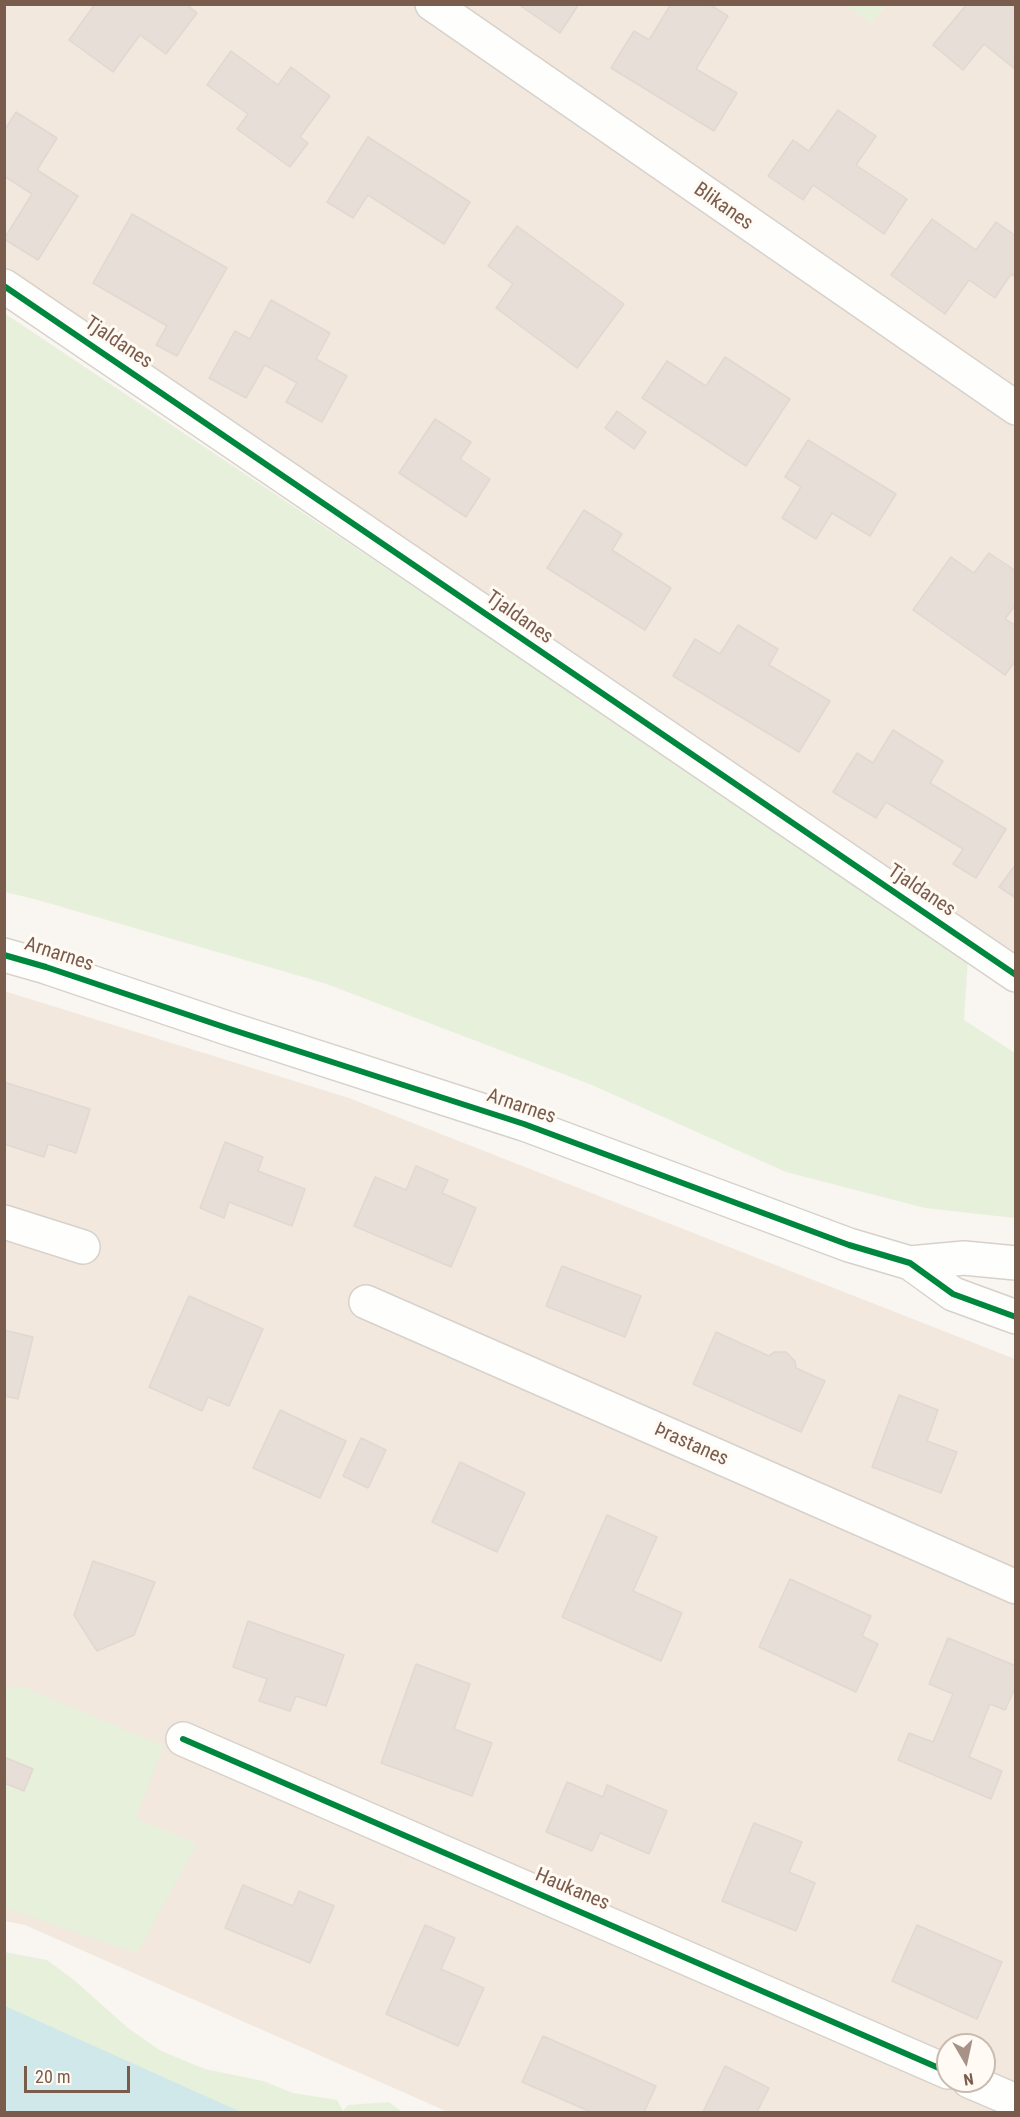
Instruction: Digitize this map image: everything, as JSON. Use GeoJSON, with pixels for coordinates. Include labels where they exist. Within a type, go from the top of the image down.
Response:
{"type":"FeatureCollection","features":[{"type":"Feature","properties":{"kind":"street","name":"Blikanes"},"geometry":{"type":"LineString","coordinates":[[432,4],[1016,408]]}},
{"type":"Feature","properties":{"kind":"street","name":"Tjaldanes"},"geometry":{"type":"LineString","coordinates":[[4,286],[1016,975]]}},
{"type":"Feature","properties":{"kind":"street","name":"Arnarnes"},"geometry":{"type":"LineString","coordinates":[[4,955],[524,1124],[849,1245],[910,1263],[953,1294],[1016,1317]]}},
{"type":"Feature","properties":{"kind":"street"},"geometry":{"type":"LineString","coordinates":[[4,1222],[83,1247]]}},
{"type":"Feature","properties":{"kind":"street","name":"Arnarnes"},"geometry":{"type":"LineString","coordinates":[[910,1263],[964,1258],[1016,1263]]}},
{"type":"Feature","properties":{"kind":"street","name":"Þrastanes"},"geometry":{"type":"LineString","coordinates":[[366,1302],[1016,1587]]}},
{"type":"Feature","properties":{"kind":"street","name":"Haukanes"},"geometry":{"type":"LineString","coordinates":[[183,1739],[936,2067]]}},
{"type":"Feature","properties":{"kind":"street"},"geometry":{"type":"LineString","coordinates":[[996,2092],[1016,2101]]}},
{"type":"Feature","properties":{"kind":"shaded area"},"geometry":{"type":"Polygon","coordinates":[[[845,4],[872,23],[886,5],[1015,5],[1015,952],[985,950],[5,292],[4,5],[845,4]]]}},
{"type":"Feature","properties":{"kind":"shaded area"},"geometry":{"type":"Polygon","coordinates":[[[4,991],[349,1098],[1015,1359],[1015,2112],[448,2112],[25,1925],[5,1921],[4,991]]]}},
{"type":"Feature","properties":{"kind":"green space"},"geometry":{"type":"Polygon","coordinates":[[[845,5],[886,5],[872,23],[845,5]]]}},
{"type":"Feature","properties":{"kind":"green space"},"geometry":{"type":"Polygon","coordinates":[[[4,313],[968,957],[964,1020],[1015,1053],[1015,1218],[925,1208],[786,1172],[592,1085],[324,983],[5,892],[4,313]]]}},
{"type":"Feature","properties":{"kind":"green space"},"geometry":{"type":"Polygon","coordinates":[[[7,1688],[26,1688],[164,1746],[136,1818],[197,1844],[137,1953],[5,1908],[4,1694],[7,1688]]]}},
{"type":"Feature","properties":{"kind":"green space"},"geometry":{"type":"Polygon","coordinates":[[[4,1952],[47,1960],[74,1980],[128,2028],[161,2051],[205,2069],[263,2081],[293,2093],[337,2100],[343,2111],[348,2105],[389,2102],[402,2112],[5,2112],[4,1952]]]}},
{"type":"Feature","properties":{"kind":"water"},"geometry":{"type":"Polygon","coordinates":[[[5,2006],[241,2112],[5,2112],[5,2006]]]}},
{"type":"Feature","properties":{"kind":"building"},"geometry":{"type":"Polygon","coordinates":[[[95,4],[186,4],[197,13],[166,54],[140,35],[113,72],[69,40],[95,4]]]}},
{"type":"Feature","properties":{"kind":"building"},"geometry":{"type":"Polygon","coordinates":[[[518,4],[579,4],[560,33],[518,4]]]}},
{"type":"Feature","properties":{"kind":"building"},"geometry":{"type":"Polygon","coordinates":[[[671,4],[709,4],[728,16],[696,69],[737,93],[714,131],[611,68],[634,31],[649,40],[671,4]]]}},
{"type":"Feature","properties":{"kind":"building"},"geometry":{"type":"Polygon","coordinates":[[[967,4],[1016,4],[1016,70],[984,44],[963,70],[933,45],[967,4]]]}},
{"type":"Feature","properties":{"kind":"building"},"geometry":{"type":"Polygon","coordinates":[[[231,51],[278,85],[291,67],[330,96],[300,137],[308,143],[290,167],[237,129],[248,114],[207,85],[231,51]]]}},
{"type":"Feature","properties":{"kind":"building"},"geometry":{"type":"Polygon","coordinates":[[[838,110],[876,136],[856,165],[907,199],[884,234],[813,185],[803,200],[768,176],[793,140],[809,151],[838,110]]]}},
{"type":"Feature","properties":{"kind":"building"},"geometry":{"type":"Polygon","coordinates":[[[16,112],[57,138],[37,170],[78,196],[38,260],[4,239],[32,194],[4,176],[4,131],[16,112]]]}},
{"type":"Feature","properties":{"kind":"building"},"geometry":{"type":"Polygon","coordinates":[[[368,137],[470,202],[444,244],[368,195],[353,218],[327,202],[368,137]]]}},
{"type":"Feature","properties":{"kind":"building"},"geometry":{"type":"Polygon","coordinates":[[[132,214],[227,268],[177,356],[156,345],[167,326],[93,283],[132,214]]]}},
{"type":"Feature","properties":{"kind":"building"},"geometry":{"type":"Polygon","coordinates":[[[932,219],[976,250],[996,222],[1016,236],[1016,277],[1011,274],[995,298],[969,280],[945,314],[891,275],[932,219]]]}},
{"type":"Feature","properties":{"kind":"building"},"geometry":{"type":"Polygon","coordinates":[[[517,226],[624,304],[577,368],[496,308],[513,284],[488,266],[517,226]]]}},
{"type":"Feature","properties":{"kind":"building"},"geometry":{"type":"Polygon","coordinates":[[[271,300],[330,333],[316,359],[347,376],[322,422],[286,402],[297,383],[265,365],[246,398],[209,378],[235,331],[250,339],[271,300]]]}},
{"type":"Feature","properties":{"kind":"building"},"geometry":{"type":"Polygon","coordinates":[[[725,357],[790,399],[746,466],[642,398],[667,361],[706,386],[725,357]]]}},
{"type":"Feature","properties":{"kind":"building"},"geometry":{"type":"Polygon","coordinates":[[[617,411],[646,432],[634,449],[605,428],[617,411]]]}},
{"type":"Feature","properties":{"kind":"building"},"geometry":{"type":"Polygon","coordinates":[[[435,419],[471,442],[460,459],[490,479],[466,517],[399,473],[435,419]]]}},
{"type":"Feature","properties":{"kind":"building"},"geometry":{"type":"Polygon","coordinates":[[[808,440],[896,494],[870,536],[832,513],[816,539],[782,518],[801,487],[785,477],[808,440]]]}},
{"type":"Feature","properties":{"kind":"building"},"geometry":{"type":"Polygon","coordinates":[[[584,510],[622,534],[612,550],[671,588],[645,630],[547,568],[584,510]]]}},
{"type":"Feature","properties":{"kind":"building"},"geometry":{"type":"Polygon","coordinates":[[[989,553],[1016,571],[1016,604],[1005,619],[1016,626],[1016,660],[1005,675],[913,610],[951,557],[974,573],[989,553]]]}},
{"type":"Feature","properties":{"kind":"building"},"geometry":{"type":"Polygon","coordinates":[[[738,625],[778,649],[769,665],[830,701],[799,752],[673,676],[695,639],[720,654],[738,625]]]}},
{"type":"Feature","properties":{"kind":"building"},"geometry":{"type":"Polygon","coordinates":[[[893,730],[943,761],[930,783],[1006,829],[976,878],[953,864],[963,849],[886,802],[876,818],[833,792],[857,753],[873,763],[893,730]]]}},
{"type":"Feature","properties":{"kind":"building"},"geometry":{"type":"Polygon","coordinates":[[[1016,864],[1016,898],[999,887],[1016,864]]]}},
{"type":"Feature","properties":{"kind":"building"},"geometry":{"type":"Polygon","coordinates":[[[4,1082],[90,1109],[76,1153],[48,1144],[44,1157],[4,1144],[4,1082]]]}},
{"type":"Feature","properties":{"kind":"building"},"geometry":{"type":"Polygon","coordinates":[[[225,1142],[263,1157],[258,1171],[305,1189],[292,1226],[229,1202],[224,1218],[200,1208],[225,1142]]]}},
{"type":"Feature","properties":{"kind":"building"},"geometry":{"type":"Polygon","coordinates":[[[416,1166],[448,1180],[442,1193],[476,1208],[451,1267],[354,1226],[375,1177],[406,1190],[416,1166]]]}},
{"type":"Feature","properties":{"kind":"building"},"geometry":{"type":"Polygon","coordinates":[[[562,1266],[641,1296],[625,1337],[546,1306],[562,1266]]]}},
{"type":"Feature","properties":{"kind":"building"},"geometry":{"type":"Polygon","coordinates":[[[189,1296],[263,1329],[229,1406],[208,1397],[202,1411],[149,1387],[189,1296]]]}},
{"type":"Feature","properties":{"kind":"building"},"geometry":{"type":"Polygon","coordinates":[[[4,1330],[33,1337],[18,1399],[4,1396],[4,1330]]]}},
{"type":"Feature","properties":{"kind":"building"},"geometry":{"type":"Polygon","coordinates":[[[716,1332],[769,1356],[774,1352],[786,1352],[795,1361],[796,1368],[825,1381],[801,1432],[693,1384],[716,1332]]]}},
{"type":"Feature","properties":{"kind":"building"},"geometry":{"type":"Polygon","coordinates":[[[899,1395],[938,1410],[927,1441],[957,1452],[941,1493],[872,1467],[899,1395]]]}},
{"type":"Feature","properties":{"kind":"building"},"geometry":{"type":"Polygon","coordinates":[[[280,1410],[346,1441],[320,1498],[253,1468],[280,1410]]]}},
{"type":"Feature","properties":{"kind":"building"},"geometry":{"type":"Polygon","coordinates":[[[361,1438],[386,1450],[368,1488],[343,1476],[361,1438]]]}},
{"type":"Feature","properties":{"kind":"building"},"geometry":{"type":"Polygon","coordinates":[[[460,1462],[525,1493],[497,1552],[432,1522],[460,1462]]]}},
{"type":"Feature","properties":{"kind":"building"},"geometry":{"type":"Polygon","coordinates":[[[607,1515],[657,1537],[633,1591],[682,1613],[661,1661],[562,1617],[607,1515]]]}},
{"type":"Feature","properties":{"kind":"building"},"geometry":{"type":"Polygon","coordinates":[[[93,1561],[155,1582],[134,1635],[97,1651],[74,1615],[93,1561]]]}},
{"type":"Feature","properties":{"kind":"building"},"geometry":{"type":"Polygon","coordinates":[[[790,1579],[871,1616],[862,1636],[878,1644],[856,1692],[759,1647],[790,1579]]]}},
{"type":"Feature","properties":{"kind":"building"},"geometry":{"type":"Polygon","coordinates":[[[248,1621],[344,1655],[326,1706],[296,1696],[290,1711],[259,1701],[267,1679],[233,1667],[248,1621]]]}},
{"type":"Feature","properties":{"kind":"building"},"geometry":{"type":"Polygon","coordinates":[[[948,1638],[1016,1666],[1016,1686],[1005,1710],[990,1704],[969,1757],[1002,1771],[991,1799],[898,1760],[909,1733],[933,1742],[953,1694],[929,1684],[948,1638]]]}},
{"type":"Feature","properties":{"kind":"building"},"geometry":{"type":"Polygon","coordinates":[[[416,1664],[470,1684],[454,1729],[492,1743],[472,1796],[381,1763],[416,1664]]]}},
{"type":"Feature","properties":{"kind":"building"},"geometry":{"type":"Polygon","coordinates":[[[4,1757],[33,1769],[24,1791],[4,1783],[4,1757]]]}},
{"type":"Feature","properties":{"kind":"building"},"geometry":{"type":"Polygon","coordinates":[[[567,1782],[603,1797],[607,1785],[667,1811],[649,1854],[600,1833],[592,1851],[546,1832],[567,1782]]]}},
{"type":"Feature","properties":{"kind":"building"},"geometry":{"type":"Polygon","coordinates":[[[754,1823],[802,1842],[789,1872],[815,1883],[796,1931],[722,1901],[754,1823]]]}},
{"type":"Feature","properties":{"kind":"building"},"geometry":{"type":"Polygon","coordinates":[[[243,1885],[293,1906],[299,1891],[334,1906],[310,1963],[225,1928],[243,1885]]]}},
{"type":"Feature","properties":{"kind":"building"},"geometry":{"type":"Polygon","coordinates":[[[425,1925],[455,1938],[441,1969],[484,1988],[458,2046],[386,2014],[425,1925]]]}},
{"type":"Feature","properties":{"kind":"building"},"geometry":{"type":"Polygon","coordinates":[[[917,1925],[1002,1962],[977,2019],[892,1981],[917,1925]]]}},
{"type":"Feature","properties":{"kind":"building"},"geometry":{"type":"Polygon","coordinates":[[[543,2036],[656,2086],[644,2112],[591,2112],[522,2082],[543,2036]]]}},
{"type":"Feature","properties":{"kind":"building"},"geometry":{"type":"Polygon","coordinates":[[[725,2066],[769,2088],[757,2112],[703,2112],[725,2066]]]}},
{"type":"Feature","properties":{"kind":"cycle path"},"geometry":{"type":"LineString","coordinates":[[4,286],[1016,975]]}},
{"type":"Feature","properties":{"kind":"cycle path"},"geometry":{"type":"LineString","coordinates":[[4,955],[524,1124],[849,1245],[910,1263],[953,1294],[1016,1317]]}},
{"type":"Feature","properties":{"kind":"cycle path"},"geometry":{"type":"LineString","coordinates":[[183,1739],[936,2067]]}}]}
